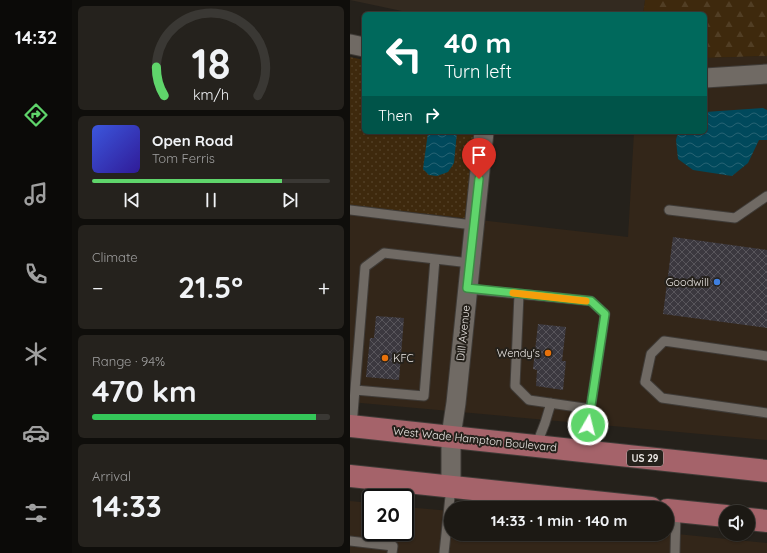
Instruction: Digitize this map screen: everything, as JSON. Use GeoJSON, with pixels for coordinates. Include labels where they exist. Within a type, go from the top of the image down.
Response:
{"type":"FeatureCollection","features":[{"type":"Feature","properties":{"kind":"main road","name":"West Wade Hampton Boulevard"},"geometry":{"type":"LineString","coordinates":[[351,426],[767,471]]}},
{"type":"Feature","properties":{"kind":"main road"},"geometry":{"type":"LineString","coordinates":[[350,476],[587,501]]}},
{"type":"Feature","properties":{"kind":"main road"},"geometry":{"type":"LineString","coordinates":[[674,510],[719,515]]}},
{"type":"Feature","properties":{"kind":"main road"},"geometry":{"type":"LineString","coordinates":[[755,520],[767,521]]}},
{"type":"Feature","properties":{"kind":"street"},"geometry":{"type":"LineString","coordinates":[[350,44],[362,47]]}},
{"type":"Feature","properties":{"kind":"street"},"geometry":{"type":"LineString","coordinates":[[707,78],[767,74]]}},
{"type":"Feature","properties":{"kind":"street","name":"Dill Avenue"},"geometry":{"type":"LineString","coordinates":[[451,486],[451,436],[456,403],[473,225],[484,134]]}},
{"type":"Feature","properties":{"kind":"lane"},"geometry":{"type":"LineString","coordinates":[[670,210],[735,218],[767,196]]}},
{"type":"Feature","properties":{"kind":"lane"},"geometry":{"type":"LineString","coordinates":[[350,210],[473,225]]}},
{"type":"Feature","properties":{"kind":"lane"},"geometry":{"type":"LineString","coordinates":[[351,426],[365,267],[384,253],[470,263]]}},
{"type":"Feature","properties":{"kind":"lane"},"geometry":{"type":"LineString","coordinates":[[355,390],[424,396],[435,259]]}},
{"type":"Feature","properties":{"kind":"lane"},"geometry":{"type":"LineString","coordinates":[[467,288],[591,301],[605,314],[588,425],[598,452]]}},
{"type":"Feature","properties":{"kind":"lane"},"geometry":{"type":"LineString","coordinates":[[520,294],[515,386],[529,400],[591,409]]}},
{"type":"Feature","properties":{"kind":"lane"},"geometry":{"type":"LineString","coordinates":[[767,356],[664,341],[651,354],[645,382],[662,398],[767,413]]}},
{"type":"Feature","properties":{"kind":"lane"},"geometry":{"type":"LineString","coordinates":[[536,446],[550,403]]}},
{"type":"Feature","properties":{"kind":"lane"},"geometry":{"type":"LineString","coordinates":[[444,553],[451,486]]}},
{"type":"Feature","properties":{"kind":"lane"},"geometry":{"type":"LineString","coordinates":[[350,541],[392,549]]}},
{"type":"Feature","properties":{"kind":"lane"},"geometry":{"type":"LineString","coordinates":[[674,541],[675,553]]}},
{"type":"Feature","properties":{"kind":"shaded area"},"geometry":{"type":"Polygon","coordinates":[[[350,0],[645,0],[643,12],[407,12],[350,0]]]}},
{"type":"Feature","properties":{"kind":"shaded area"},"geometry":{"type":"Polygon","coordinates":[[[767,56],[767,440],[350,402],[350,205],[628,237],[634,134],[707,134],[707,58],[767,56]]]}},
{"type":"Feature","properties":{"kind":"shaded area"},"geometry":{"type":"Polygon","coordinates":[[[350,501],[362,502],[362,541],[414,541],[414,508],[444,510],[444,541],[674,541],[674,534],[719,538],[719,541],[767,543],[767,553],[350,553],[350,501]]]}},
{"type":"Feature","properties":{"kind":"green space"},"geometry":{"type":"Polygon","coordinates":[[[645,0],[767,0],[767,56],[707,58],[707,12],[643,12],[645,0]]]}},
{"type":"Feature","properties":{"kind":"green space"},"geometry":{"type":"Polygon","coordinates":[[[350,57],[362,60],[362,134],[491,134],[480,220],[350,205],[350,57]]]}},
{"type":"Feature","properties":{"kind":"water"},"geometry":{"type":"Polygon","coordinates":[[[763,108],[767,110],[767,140],[759,140],[748,163],[732,176],[693,170],[678,159],[676,140],[678,134],[707,134],[707,112],[763,108]]]}},
{"type":"Feature","properties":{"kind":"water"},"geometry":{"type":"Polygon","coordinates":[[[428,134],[457,134],[454,163],[448,172],[437,176],[429,175],[423,169],[428,134]]]}},
{"type":"Feature","properties":{"kind":"building","name":"Goodwill"},"geometry":{"type":"Polygon","coordinates":[[[673,237],[767,250],[767,328],[663,314],[673,237]]]}},
{"type":"Feature","properties":{"kind":"building","name":"KFC"},"geometry":{"type":"Polygon","coordinates":[[[376,316],[404,318],[399,380],[366,377],[370,338],[374,338],[376,316]]]}},
{"type":"Feature","properties":{"kind":"building","name":"Wendy's"},"geometry":{"type":"Polygon","coordinates":[[[538,324],[566,327],[562,361],[566,361],[563,390],[536,386],[537,370],[533,369],[538,324]]]}},
{"type":"Feature","properties":{"kind":"slow traffic"},"geometry":{"type":"LineString","coordinates":[[513,293],[586,301]]}},
{"type":"Feature","properties":{"kind":"place","name":"Goodwill"},"geometry":{"type":"Point","coordinates":[717,282]}},
{"type":"Feature","properties":{"kind":"place","name":"Wendy's"},"geometry":{"type":"Point","coordinates":[548,353]}},
{"type":"Feature","properties":{"kind":"place","name":"KFC"},"geometry":{"type":"Point","coordinates":[385,358]}},
{"type":"Feature","properties":{"kind":"route"},"geometry":{"type":"LineString","coordinates":[[479,179],[467,288],[591,301],[605,314],[588,425]]}}]}
